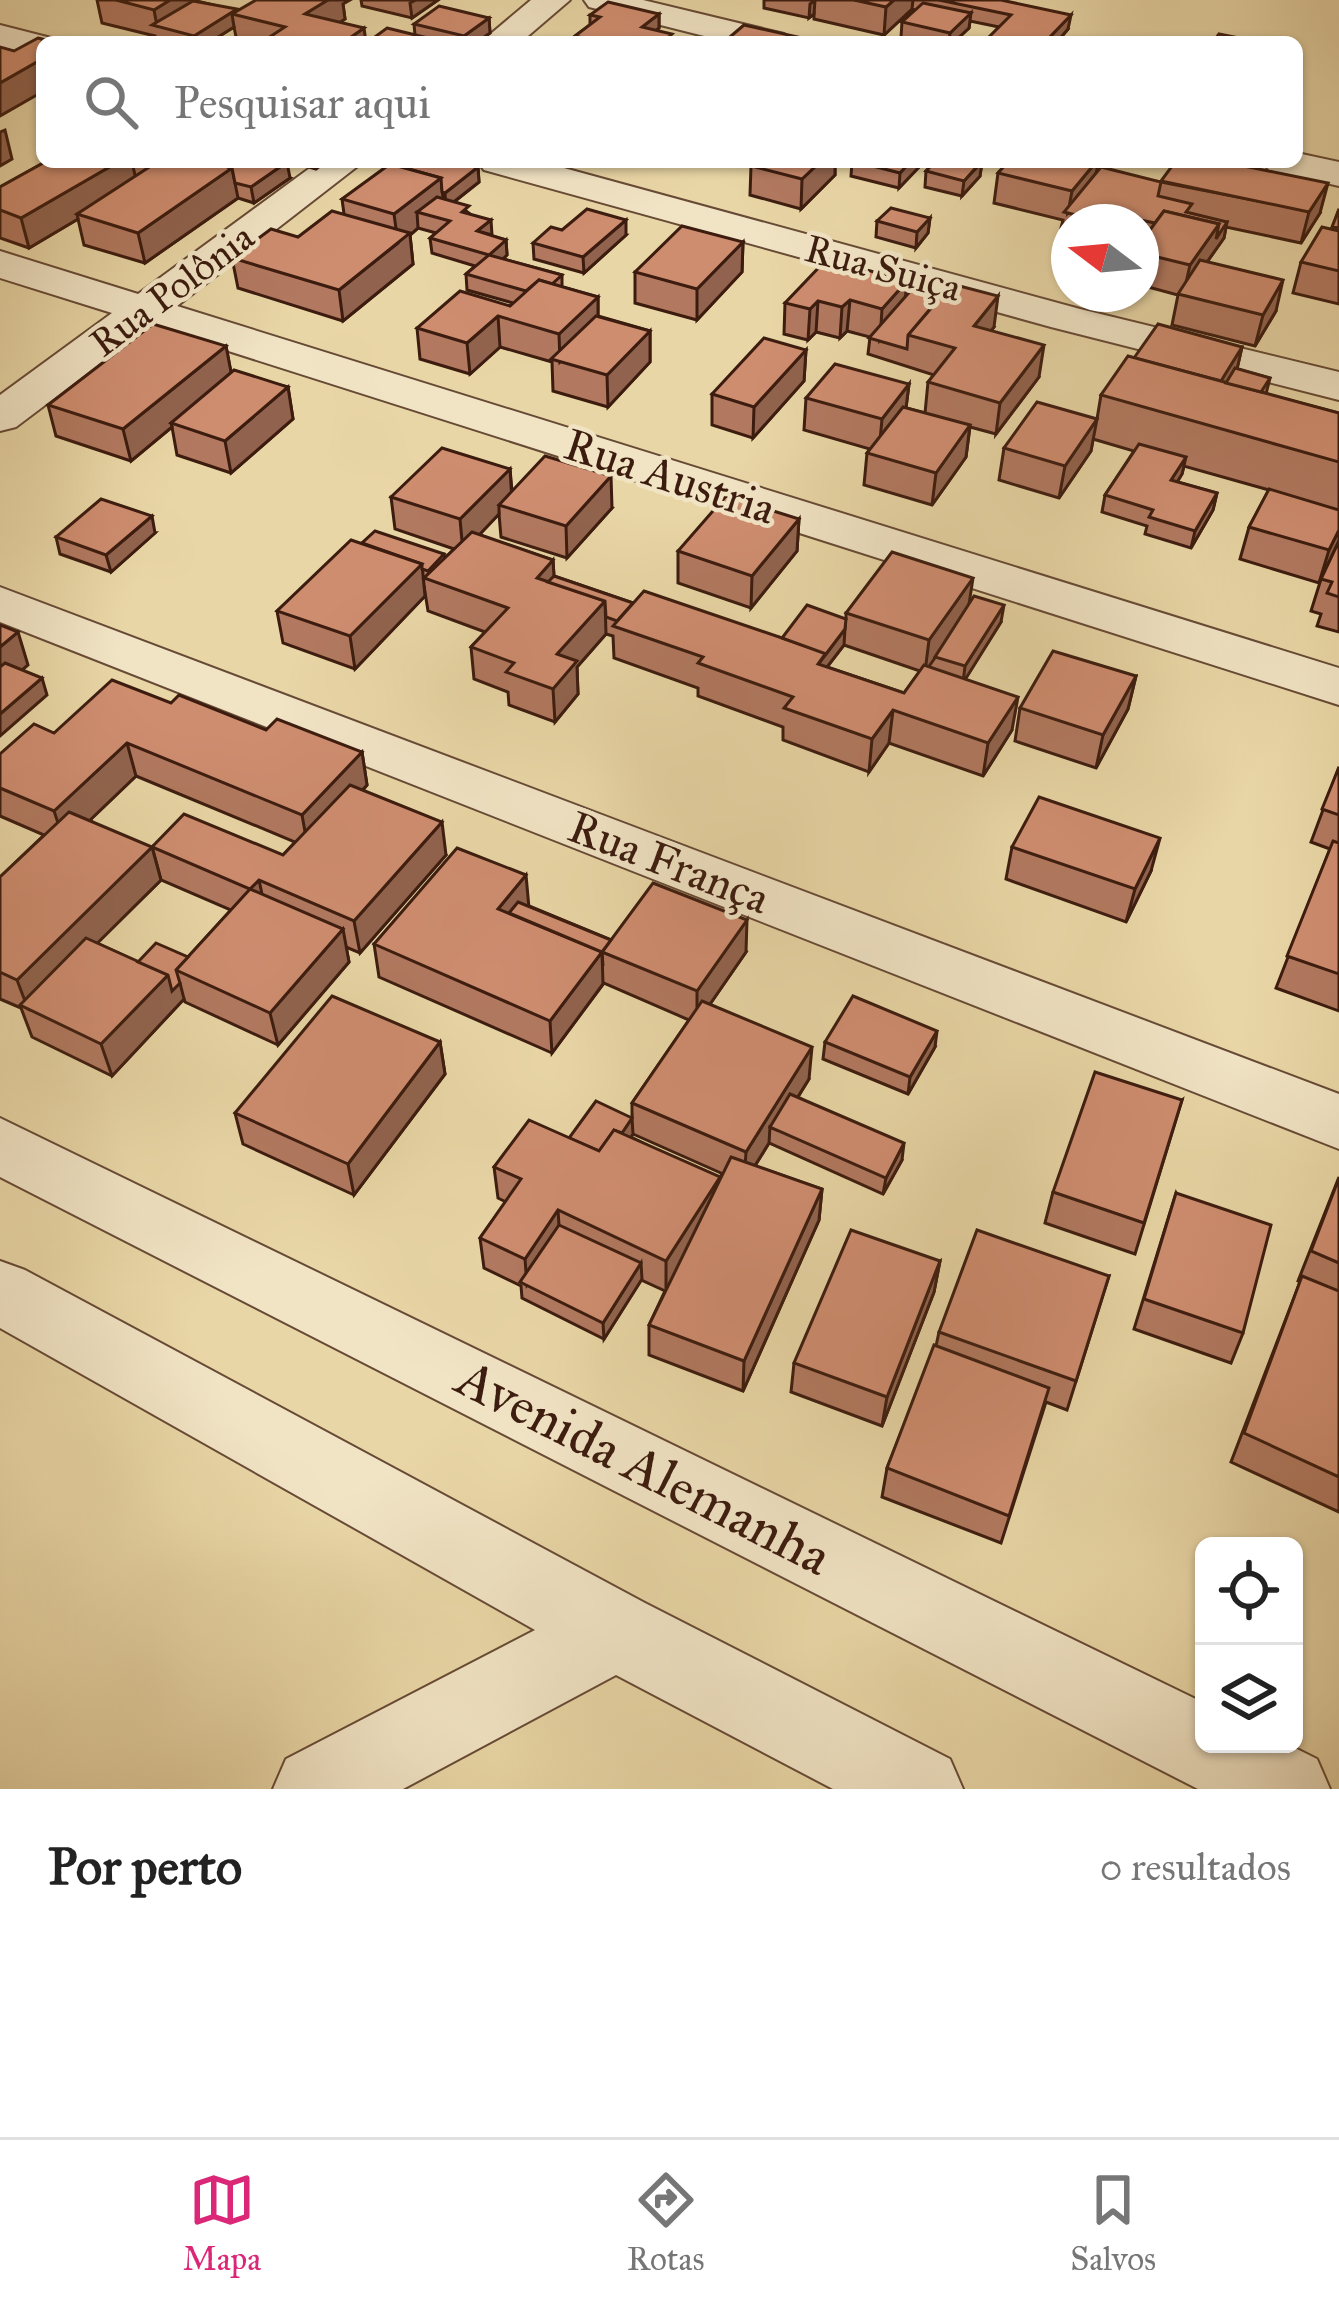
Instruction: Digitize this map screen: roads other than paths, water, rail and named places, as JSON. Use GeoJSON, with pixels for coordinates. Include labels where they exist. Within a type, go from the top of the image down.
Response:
{"type":"FeatureCollection","features":[{"type":"Feature","properties":{"kind":"street"},"geometry":{"type":"LineString","coordinates":[[507,36],[554,0]]}},
{"type":"Feature","properties":{"kind":"street"},"geometry":{"type":"LineString","coordinates":[[601,0],[747,36]]}},
{"type":"Feature","properties":{"kind":"street"},"geometry":{"type":"LineString","coordinates":[[0,36],[36,45]]}},
{"type":"Feature","properties":{"kind":"street"},"geometry":{"type":"LineString","coordinates":[[1303,166],[1339,174]]}},
{"type":"Feature","properties":{"kind":"street","name":"Rua Polônia"},"geometry":{"type":"LineString","coordinates":[[0,417],[335,168]]}},
{"type":"Feature","properties":{"kind":"street","name":"Rua Suiça"},"geometry":{"type":"LineString","coordinates":[[520,168],[1066,318],[1339,386]]}},
{"type":"Feature","properties":{"kind":"street","name":"Rua Austria"},"geometry":{"type":"LineString","coordinates":[[0,264],[1339,687]]}},
{"type":"Feature","properties":{"kind":"street","name":"Rua França"},"geometry":{"type":"LineString","coordinates":[[0,603],[1339,1122]]}},
{"type":"Feature","properties":{"kind":"street","name":"Avenida Alemanha"},"geometry":{"type":"LineString","coordinates":[[0,1145],[1287,1789]]}},
{"type":"Feature","properties":{"kind":"street"},"geometry":{"type":"LineString","coordinates":[[0,1292],[616,1631],[920,1789]]}},
{"type":"Feature","properties":{"kind":"street"},"geometry":{"type":"LineString","coordinates":[[316,1789],[616,1631]]}}]}
